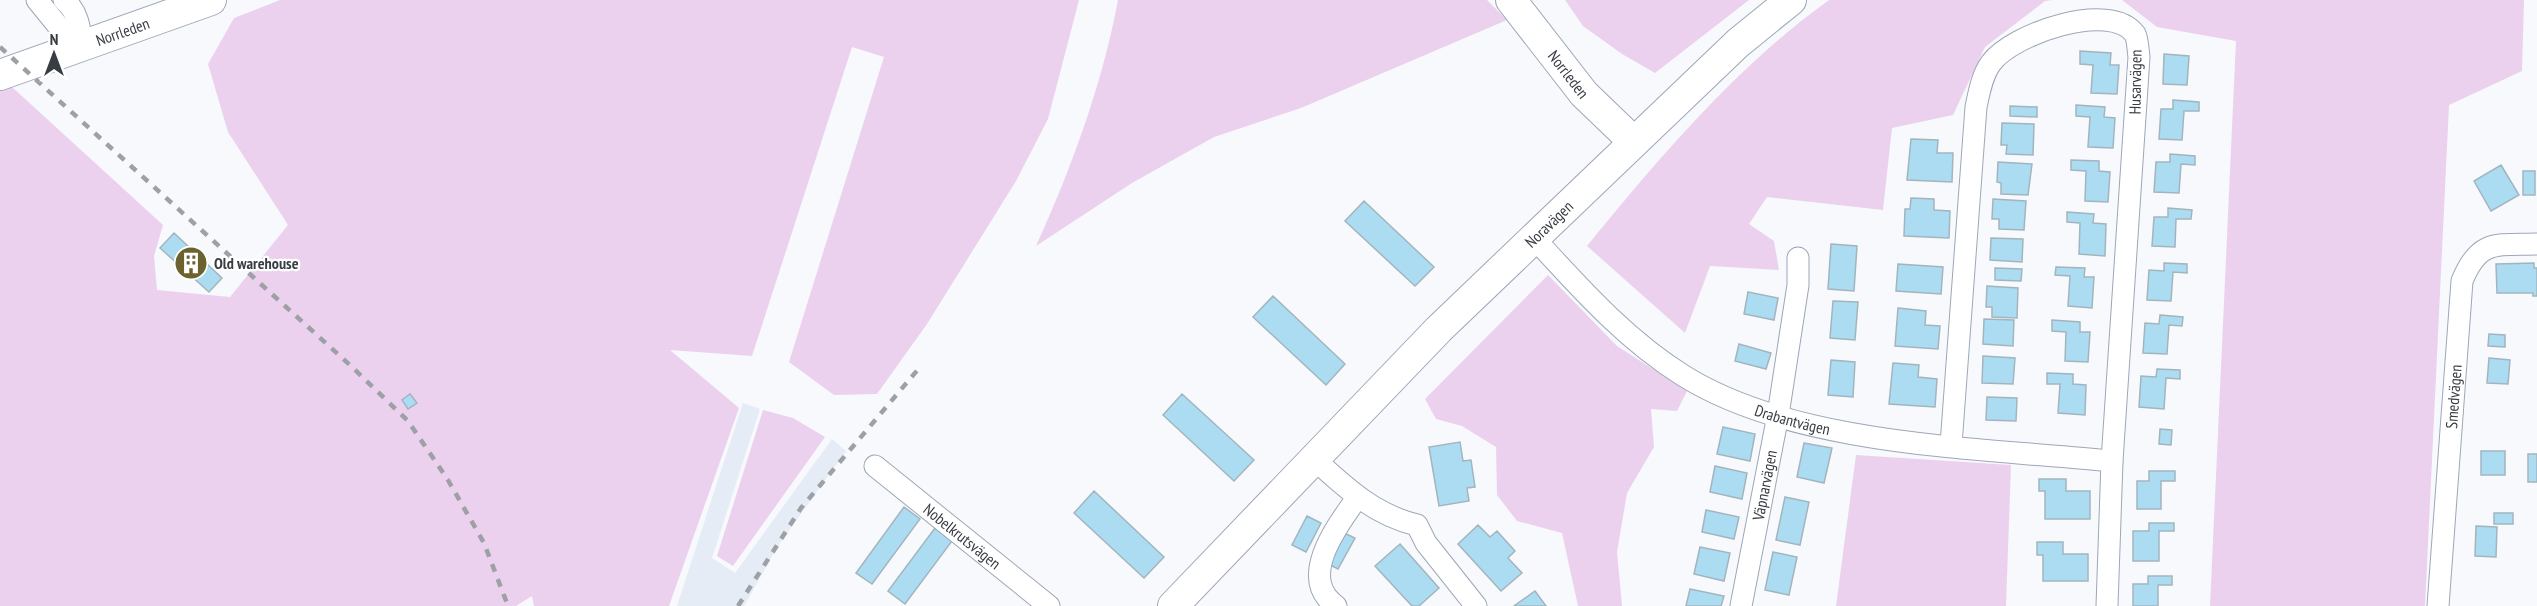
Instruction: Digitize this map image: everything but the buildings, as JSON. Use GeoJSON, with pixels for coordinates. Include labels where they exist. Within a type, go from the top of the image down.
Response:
{"type":"FeatureCollection","features":[{"type":"Feature","properties":{"kind":"street"},"geometry":{"type":"LineString","coordinates":[[37,0],[63,32],[82,45]]}},
{"type":"Feature","properties":{"kind":"street"},"geometry":{"type":"LineString","coordinates":[[64,0],[79,24],[82,45]]}},
{"type":"Feature","properties":{"kind":"street","name":"Norrleden"},"geometry":{"type":"LineString","coordinates":[[0,75],[211,0]]}},
{"type":"Feature","properties":{"kind":"street","name":"Norrleden"},"geometry":{"type":"LineString","coordinates":[[1511,0],[1584,94],[1634,142]]}},
{"type":"Feature","properties":{"kind":"street","name":"Noravägen"},"geometry":{"type":"LineString","coordinates":[[1173,606],[1439,329],[1738,43],[1791,0]]}},
{"type":"Feature","properties":{"kind":"street","name":"Husarvägen"},"geometry":{"type":"LineString","coordinates":[[1951,445],[1976,107],[1982,83],[1991,63],[2013,46],[2049,24],[2074,16],[2098,14],[2119,21],[2135,34],[2139,57],[2112,461],[2106,606]]}},
{"type":"Feature","properties":{"kind":"street","name":"Drabantvägen"},"geometry":{"type":"LineString","coordinates":[[1534,238],[1615,322],[1651,353],[1684,376],[1727,399],[1815,426],[1864,435],[2112,461]]}},
{"type":"Feature","properties":{"kind":"street","name":"Smedvägen"},"geometry":{"type":"LineString","coordinates":[[2438,606],[2462,281],[2471,259],[2484,248],[2537,244]]}},
{"type":"Feature","properties":{"kind":"street","name":"Väpnarvägen"},"geometry":{"type":"LineString","coordinates":[[1741,606],[1778,415],[1798,285],[1798,258]]}},
{"type":"Feature","properties":{"kind":"street"},"geometry":{"type":"LineString","coordinates":[[1313,458],[1357,498],[1398,521],[1417,525],[1426,543],[1476,606]]}},
{"type":"Feature","properties":{"kind":"street","name":"Nobelkrutsvägen"},"geometry":{"type":"LineString","coordinates":[[875,466],[1049,606]]}},
{"type":"Feature","properties":{"kind":"street"},"geometry":{"type":"LineString","coordinates":[[1336,606],[1325,598],[1319,582],[1322,561],[1331,534],[1357,498]]}},
{"type":"Feature","properties":{"kind":"shaded area"},"geometry":{"type":"Polygon","coordinates":[[[280,0],[1079,0],[1048,119],[1016,181],[927,324],[877,394],[834,395],[789,362],[884,57],[852,47],[752,356],[670,350],[739,408],[669,606],[534,606],[532,596],[516,606],[0,606],[0,91],[12,87],[163,225],[154,256],[157,290],[230,297],[288,225],[228,132],[208,64],[234,18],[280,0]]]}},
{"type":"Feature","properties":{"kind":"shaded area"},"geometry":{"type":"Polygon","coordinates":[[[1118,0],[1487,0],[1507,20],[1301,108],[1214,137],[1132,183],[1036,246],[1062,186],[1095,94],[1118,0]]]}},
{"type":"Feature","properties":{"kind":"shaded area"},"geometry":{"type":"Polygon","coordinates":[[[1565,0],[1749,0],[1655,73],[1622,54],[1583,26],[1565,0]]]}},
{"type":"Feature","properties":{"kind":"shaded area"},"geometry":{"type":"Polygon","coordinates":[[[1829,0],[2053,0],[2045,1],[1985,47],[1953,115],[1892,128],[1883,210],[1767,197],[1749,224],[1774,241],[1779,270],[1710,266],[1685,333],[1587,246],[1700,115],[1762,54],[1829,0]]]}},
{"type":"Feature","properties":{"kind":"shaded area"},"geometry":{"type":"Polygon","coordinates":[[[2122,0],[2524,0],[2522,71],[2449,105],[2425,606],[2210,606],[2236,41],[2157,27],[2122,0]]]}},
{"type":"Feature","properties":{"kind":"shaded area"},"geometry":{"type":"Polygon","coordinates":[[[1548,275],[1617,346],[1687,391],[1677,411],[1651,409],[1654,447],[1627,493],[1617,552],[1622,606],[1578,606],[1562,533],[1517,521],[1497,495],[1496,447],[1462,426],[1436,419],[1425,399],[1548,275]]]}},
{"type":"Feature","properties":{"kind":"shaded area"},"geometry":{"type":"Polygon","coordinates":[[[743,403],[760,409],[712,558],[735,573],[832,439],[846,451],[778,546],[744,606],[677,606],[743,403]]]}},
{"type":"Feature","properties":{"kind":"shaded area"},"geometry":{"type":"Polygon","coordinates":[[[763,410],[793,418],[825,437],[733,566],[717,556],[763,410]]]}},
{"type":"Feature","properties":{"kind":"shaded area"},"geometry":{"type":"Polygon","coordinates":[[[1856,455],[2011,465],[2006,606],[1836,606],[1856,455]]]}},
{"type":"Feature","properties":{"kind":"railway"},"geometry":{"type":"LineString","coordinates":[[0,47],[351,366],[408,421],[448,480],[484,543],[508,606]]}},
{"type":"Feature","properties":{"kind":"railway"},"geometry":{"type":"LineString","coordinates":[[738,606],[801,508],[920,367]]}},
{"type":"Feature","properties":{"kind":"place","name":"Old warehouse"},"geometry":{"type":"Point","coordinates":[191,263]}}]}
